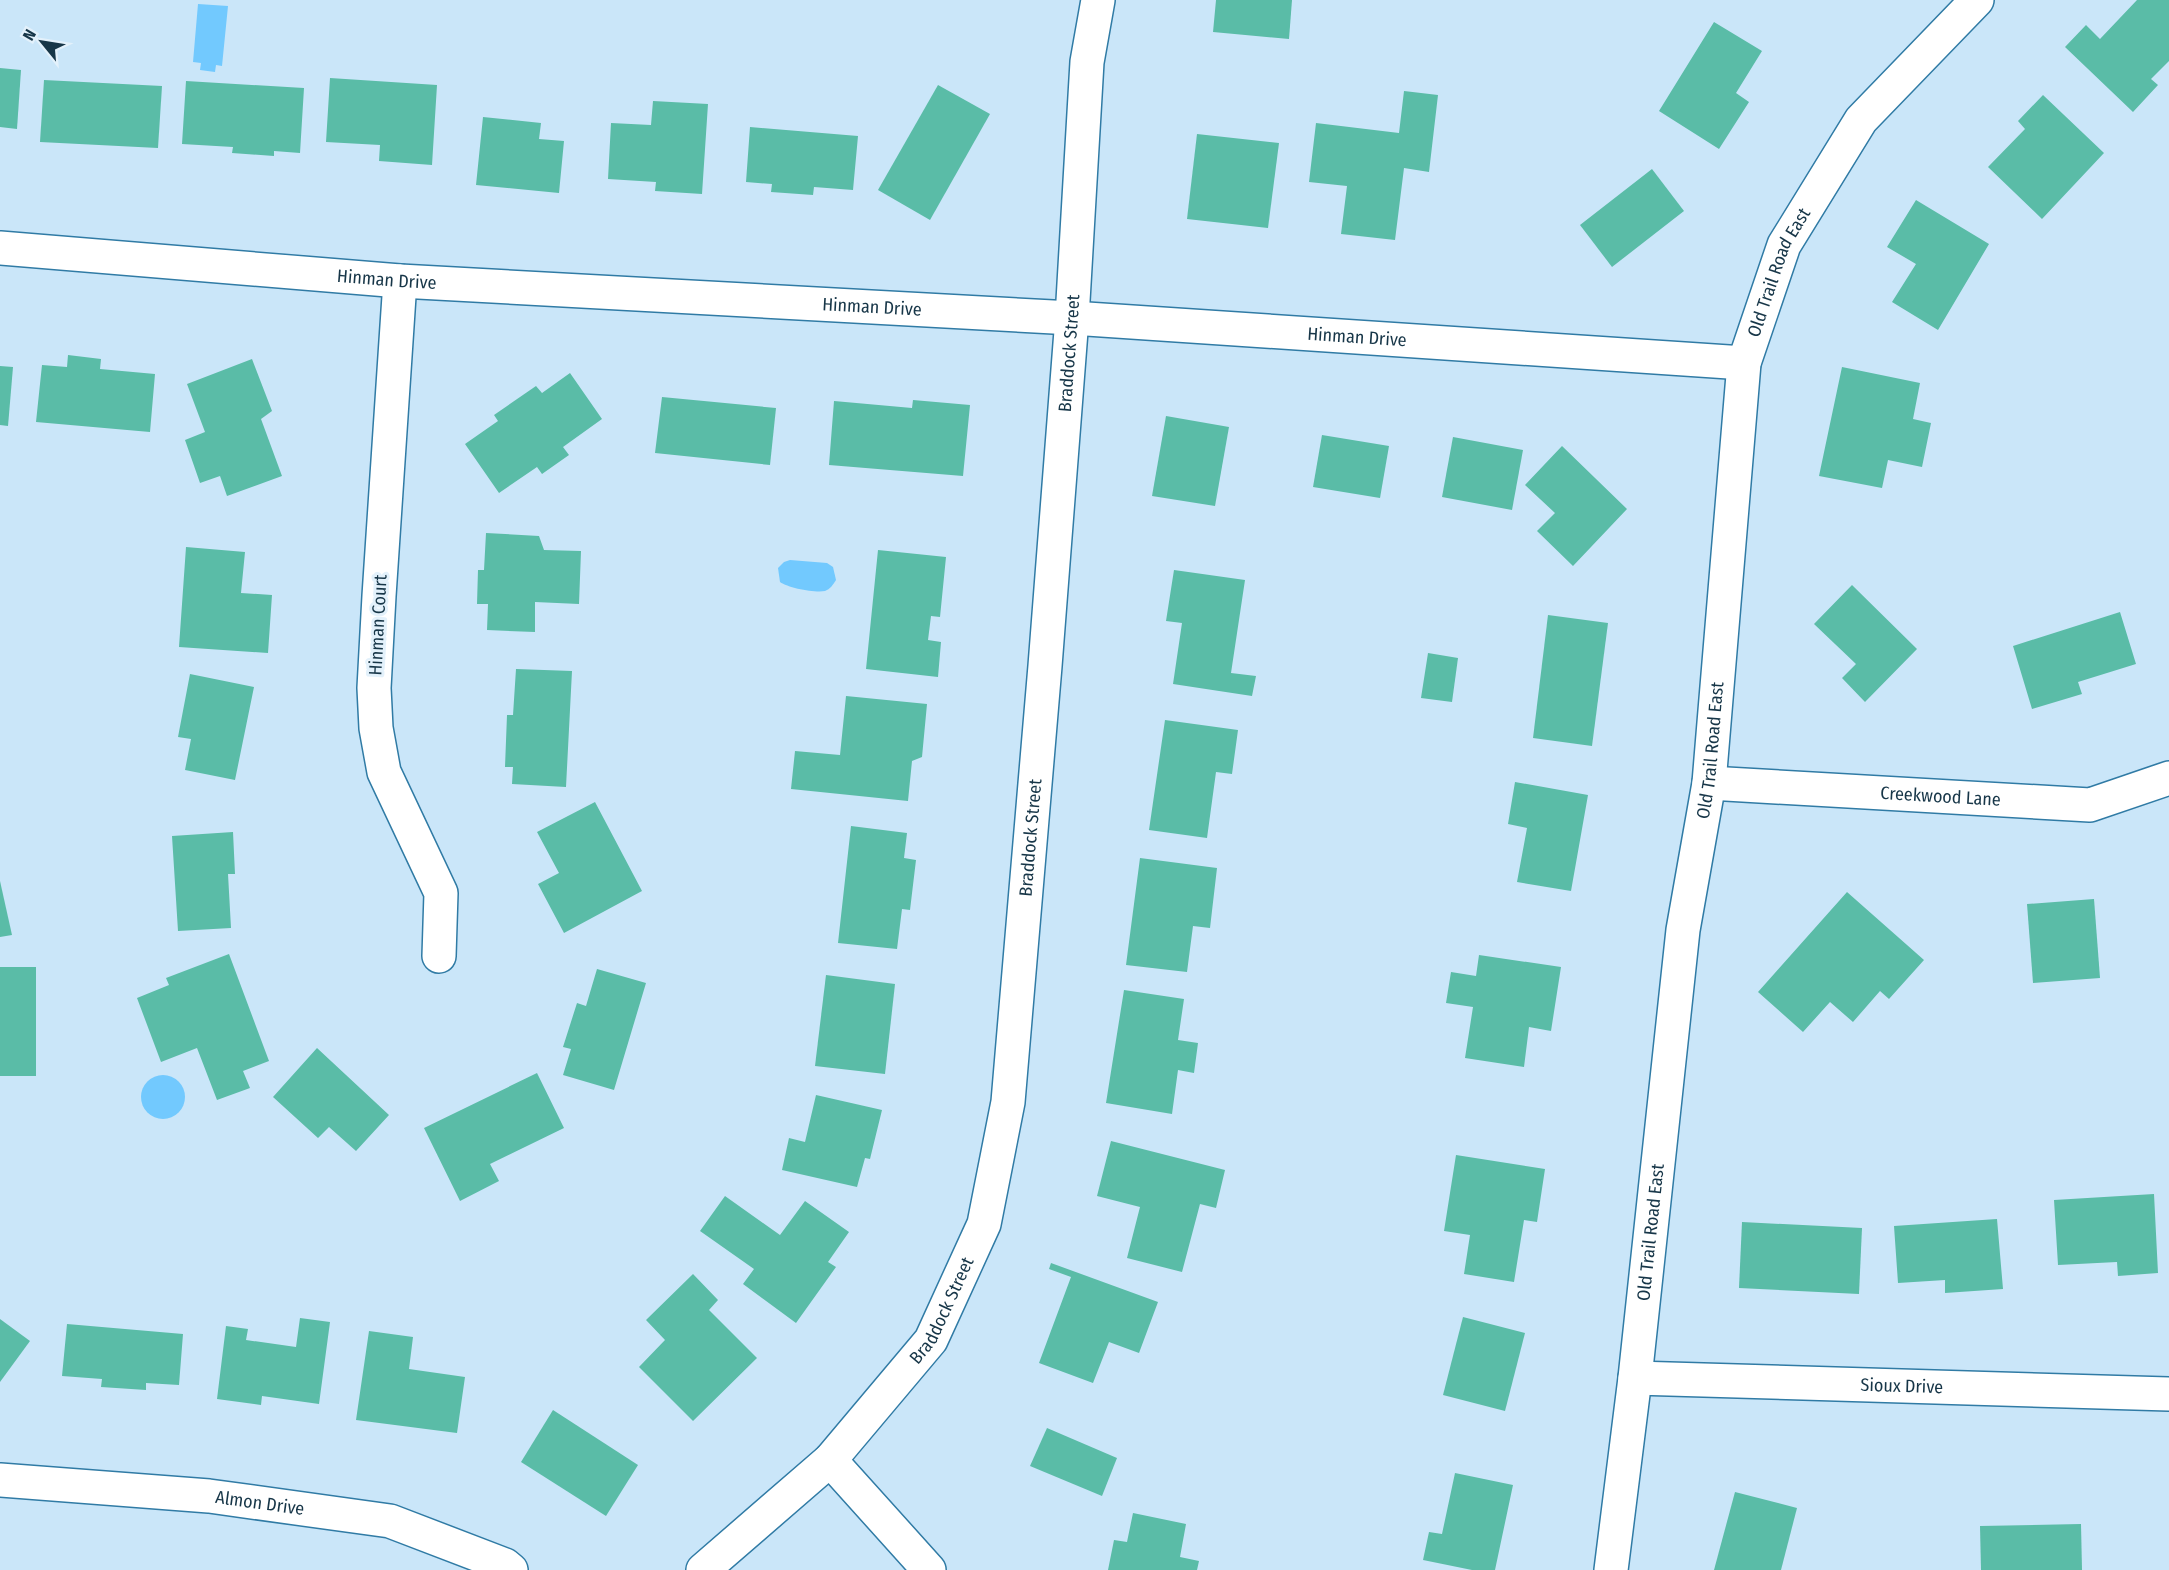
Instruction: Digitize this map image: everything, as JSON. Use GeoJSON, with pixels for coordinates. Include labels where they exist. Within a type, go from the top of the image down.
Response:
{"type":"FeatureCollection","features":[{"type":"Feature","properties":{"kind":"street","name":"Braddock Street"},"geometry":{"type":"LineString","coordinates":[[703,1570],[830,1460],[931,1340],[984,1224],[1008,1102],[1072,318],[1087,62],[1098,0]]}},
{"type":"Feature","properties":{"kind":"street","name":"Old Trail Road East"},"geometry":{"type":"LineString","coordinates":[[1611,1570],[1635,1378],[1683,930],[1709,783],[1744,363],[1784,245],[1861,120],[1977,0]]}},
{"type":"Feature","properties":{"kind":"street","name":"Hinman Drive"},"geometry":{"type":"LineString","coordinates":[[0,248],[400,280],[1072,318],[1744,363]]}},
{"type":"Feature","properties":{"kind":"street","name":"Hinman Court"},"geometry":{"type":"LineString","coordinates":[[400,280],[374,688],[376,728],[384,772],[441,893],[439,956]]}},
{"type":"Feature","properties":{"kind":"street","name":"Creekwood Lane"},"geometry":{"type":"LineString","coordinates":[[1709,783],[2090,805],[2169,778]]}},
{"type":"Feature","properties":{"kind":"street","name":"Sioux Drive"},"geometry":{"type":"LineString","coordinates":[[1635,1378],[2169,1394]]}},
{"type":"Feature","properties":{"kind":"street"},"geometry":{"type":"LineString","coordinates":[[830,1460],[929,1570]]}},
{"type":"Feature","properties":{"kind":"street","name":"Almon Drive"},"geometry":{"type":"LineString","coordinates":[[0,1480],[209,1496],[390,1521],[505,1565],[511,1570]]}},
{"type":"Feature","properties":{"kind":"water"},"geometry":{"type":"Polygon","coordinates":[[[198,4],[228,6],[222,66],[216,65],[215,72],[200,70],[201,63],[193,62],[198,4]]]}},
{"type":"Feature","properties":{"kind":"water"},"geometry":{"type":"Polygon","coordinates":[[[790,560],[827,563],[833,567],[836,580],[825,591],[802,590],[784,584],[780,582],[778,568],[790,560]]]}},
{"type":"Feature","properties":{"kind":"water"},"geometry":{"type":"Polygon","coordinates":[[[163,1075],[178,1082],[185,1097],[178,1112],[163,1119],[148,1112],[141,1097],[148,1082],[163,1075]]]}},
{"type":"Feature","properties":{"kind":"building"},"geometry":{"type":"Polygon","coordinates":[[[1216,0],[1292,0],[1289,39],[1213,32],[1216,0]]]}},
{"type":"Feature","properties":{"kind":"building"},"geometry":{"type":"Polygon","coordinates":[[[2137,0],[2169,0],[2169,61],[2151,79],[2158,85],[2133,112],[2065,47],[2086,25],[2100,39],[2137,0]]]}},
{"type":"Feature","properties":{"kind":"building"},"geometry":{"type":"Polygon","coordinates":[[[1714,22],[1762,51],[1736,93],[1749,102],[1719,149],[1659,111],[1714,22]]]}},
{"type":"Feature","properties":{"kind":"building"},"geometry":{"type":"Polygon","coordinates":[[[0,68],[21,70],[17,129],[0,127],[0,68]]]}},
{"type":"Feature","properties":{"kind":"building"},"geometry":{"type":"Polygon","coordinates":[[[330,78],[437,85],[432,165],[379,161],[380,145],[326,142],[330,78]]]}},
{"type":"Feature","properties":{"kind":"building"},"geometry":{"type":"Polygon","coordinates":[[[44,80],[162,86],[158,148],[40,142],[44,80]]]}},
{"type":"Feature","properties":{"kind":"building"},"geometry":{"type":"Polygon","coordinates":[[[186,81],[304,88],[300,153],[274,151],[274,156],[232,153],[233,147],[182,144],[186,81]]]}},
{"type":"Feature","properties":{"kind":"building"},"geometry":{"type":"Polygon","coordinates":[[[938,85],[990,114],[930,220],[878,190],[938,85]]]}},
{"type":"Feature","properties":{"kind":"building"},"geometry":{"type":"Polygon","coordinates":[[[1404,91],[1438,95],[1429,172],[1404,168],[1395,240],[1341,234],[1347,186],[1309,182],[1316,123],[1399,133],[1404,91]]]}},
{"type":"Feature","properties":{"kind":"building"},"geometry":{"type":"Polygon","coordinates":[[[2043,95],[2104,153],[2042,219],[1988,167],[2025,129],[2018,121],[2043,95]]]}},
{"type":"Feature","properties":{"kind":"building"},"geometry":{"type":"Polygon","coordinates":[[[653,101],[708,104],[702,194],[655,191],[656,182],[608,179],[611,123],[651,125],[653,101]]]}},
{"type":"Feature","properties":{"kind":"building"},"geometry":{"type":"Polygon","coordinates":[[[483,117],[541,123],[539,139],[564,141],[559,193],[476,185],[483,117]]]}},
{"type":"Feature","properties":{"kind":"building"},"geometry":{"type":"Polygon","coordinates":[[[750,127],[858,136],[853,190],[814,187],[813,195],[771,192],[772,184],[746,182],[750,127]]]}},
{"type":"Feature","properties":{"kind":"building"},"geometry":{"type":"Polygon","coordinates":[[[1197,134],[1279,143],[1268,228],[1187,219],[1197,134]]]}},
{"type":"Feature","properties":{"kind":"building"},"geometry":{"type":"Polygon","coordinates":[[[1652,169],[1684,211],[1612,267],[1580,225],[1652,169]]]}},
{"type":"Feature","properties":{"kind":"building"},"geometry":{"type":"Polygon","coordinates":[[[1916,200],[1989,244],[1938,330],[1892,302],[1916,264],[1887,247],[1916,200]]]}},
{"type":"Feature","properties":{"kind":"building"},"geometry":{"type":"Polygon","coordinates":[[[68,355],[101,359],[100,369],[155,374],[150,432],[36,422],[42,365],[67,367],[68,355]]]}},
{"type":"Feature","properties":{"kind":"building"},"geometry":{"type":"Polygon","coordinates":[[[252,359],[272,411],[261,419],[282,476],[227,496],[220,476],[200,483],[185,440],[205,432],[187,384],[252,359]]]}},
{"type":"Feature","properties":{"kind":"building"},"geometry":{"type":"Polygon","coordinates":[[[0,366],[13,367],[8,426],[0,425],[0,366]]]}},
{"type":"Feature","properties":{"kind":"building"},"geometry":{"type":"Polygon","coordinates":[[[1842,367],[1920,383],[1913,419],[1931,423],[1922,467],[1888,460],[1882,488],[1819,476],[1842,367]]]}},
{"type":"Feature","properties":{"kind":"building"},"geometry":{"type":"Polygon","coordinates":[[[570,373],[602,419],[563,447],[569,455],[542,474],[537,467],[499,493],[465,444],[498,421],[494,415],[536,386],[542,393],[570,373]]]}},
{"type":"Feature","properties":{"kind":"building"},"geometry":{"type":"Polygon","coordinates":[[[662,397],[776,408],[770,465],[655,453],[662,397]]]}},
{"type":"Feature","properties":{"kind":"building"},"geometry":{"type":"Polygon","coordinates":[[[913,400],[970,405],[963,476],[829,465],[834,401],[912,408],[913,400]]]}},
{"type":"Feature","properties":{"kind":"building"},"geometry":{"type":"Polygon","coordinates":[[[1166,416],[1229,427],[1215,506],[1152,496],[1166,416]]]}},
{"type":"Feature","properties":{"kind":"building"},"geometry":{"type":"Polygon","coordinates":[[[1322,435],[1389,446],[1380,498],[1313,487],[1322,435]]]}},
{"type":"Feature","properties":{"kind":"building"},"geometry":{"type":"Polygon","coordinates":[[[1453,437],[1523,450],[1512,510],[1442,497],[1453,437]]]}},
{"type":"Feature","properties":{"kind":"building"},"geometry":{"type":"Polygon","coordinates":[[[1562,446],[1627,509],[1573,566],[1537,531],[1555,513],[1525,485],[1562,446]]]}},
{"type":"Feature","properties":{"kind":"building"},"geometry":{"type":"Polygon","coordinates":[[[486,533],[539,536],[544,550],[581,551],[579,604],[535,602],[535,632],[487,630],[488,604],[477,604],[478,570],[484,570],[486,533]]]}},
{"type":"Feature","properties":{"kind":"building"},"geometry":{"type":"Polygon","coordinates":[[[186,547],[245,552],[241,593],[272,595],[268,653],[179,647],[186,547]]]}},
{"type":"Feature","properties":{"kind":"building"},"geometry":{"type":"Polygon","coordinates":[[[878,550],[946,557],[940,617],[931,616],[928,640],[941,642],[938,677],[866,669],[878,550]]]}},
{"type":"Feature","properties":{"kind":"building"},"geometry":{"type":"Polygon","coordinates":[[[1174,570],[1245,580],[1231,673],[1256,676],[1252,696],[1173,684],[1182,623],[1166,621],[1174,570]]]}},
{"type":"Feature","properties":{"kind":"building"},"geometry":{"type":"Polygon","coordinates":[[[1852,585],[1917,649],[1865,702],[1842,678],[1856,664],[1814,624],[1852,585]]]}},
{"type":"Feature","properties":{"kind":"building"},"geometry":{"type":"Polygon","coordinates":[[[2120,612],[2136,664],[2078,682],[2082,694],[2032,709],[2013,646],[2120,612]]]}},
{"type":"Feature","properties":{"kind":"building"},"geometry":{"type":"Polygon","coordinates":[[[1548,615],[1608,623],[1592,746],[1533,738],[1548,615]]]}},
{"type":"Feature","properties":{"kind":"building"},"geometry":{"type":"Polygon","coordinates":[[[1428,653],[1458,658],[1452,702],[1421,698],[1428,653]]]}},
{"type":"Feature","properties":{"kind":"building"},"geometry":{"type":"Polygon","coordinates":[[[516,669],[572,671],[566,787],[512,784],[513,767],[505,767],[507,715],[513,715],[516,669]]]}},
{"type":"Feature","properties":{"kind":"building"},"geometry":{"type":"Polygon","coordinates":[[[190,674],[254,687],[235,780],[185,770],[191,739],[178,737],[190,674]]]}},
{"type":"Feature","properties":{"kind":"building"},"geometry":{"type":"Polygon","coordinates":[[[846,696],[927,704],[922,757],[912,761],[908,801],[791,789],[795,751],[840,755],[846,696]]]}},
{"type":"Feature","properties":{"kind":"building"},"geometry":{"type":"Polygon","coordinates":[[[1165,720],[1238,730],[1232,774],[1216,772],[1207,838],[1149,830],[1165,720]]]}},
{"type":"Feature","properties":{"kind":"building"},"geometry":{"type":"Polygon","coordinates":[[[1515,782],[1588,795],[1571,891],[1517,882],[1527,828],[1508,824],[1515,782]]]}},
{"type":"Feature","properties":{"kind":"building"},"geometry":{"type":"Polygon","coordinates":[[[595,802],[642,891],[564,933],[538,884],[559,873],[537,832],[595,802]]]}},
{"type":"Feature","properties":{"kind":"building"},"geometry":{"type":"Polygon","coordinates":[[[851,826],[907,833],[904,858],[916,860],[910,910],[902,909],[897,949],[838,943],[851,826]]]}},
{"type":"Feature","properties":{"kind":"building"},"geometry":{"type":"Polygon","coordinates":[[[233,832],[235,874],[228,874],[231,928],[178,931],[172,836],[233,832]]]}},
{"type":"Feature","properties":{"kind":"building"},"geometry":{"type":"Polygon","coordinates":[[[1140,858],[1217,868],[1210,928],[1193,926],[1187,972],[1126,965],[1140,858]]]}},
{"type":"Feature","properties":{"kind":"building"},"geometry":{"type":"Polygon","coordinates":[[[0,881],[12,935],[0,937],[0,881]]]}},
{"type":"Feature","properties":{"kind":"building"},"geometry":{"type":"Polygon","coordinates":[[[1847,892],[1924,960],[1889,999],[1880,991],[1853,1022],[1830,1002],[1803,1032],[1758,992],[1847,892]]]}},
{"type":"Feature","properties":{"kind":"building"},"geometry":{"type":"Polygon","coordinates":[[[2094,899],[2100,978],[2033,983],[2027,904],[2094,899]]]}},
{"type":"Feature","properties":{"kind":"building"},"geometry":{"type":"Polygon","coordinates":[[[229,954],[269,1061],[243,1071],[250,1088],[217,1100],[197,1048],[161,1062],[137,998],[169,985],[166,978],[229,954]]]}},
{"type":"Feature","properties":{"kind":"building"},"geometry":{"type":"Polygon","coordinates":[[[1479,955],[1561,967],[1551,1031],[1529,1027],[1524,1067],[1465,1058],[1473,1007],[1446,1003],[1451,972],[1476,976],[1479,955]]]}},
{"type":"Feature","properties":{"kind":"building"},"geometry":{"type":"Polygon","coordinates":[[[0,967],[36,967],[36,1076],[0,1076],[0,967]]]}},
{"type":"Feature","properties":{"kind":"building"},"geometry":{"type":"Polygon","coordinates":[[[597,969],[646,983],[614,1090],[563,1075],[571,1049],[563,1047],[577,1003],[586,1006],[597,969]]]}},
{"type":"Feature","properties":{"kind":"building"},"geometry":{"type":"Polygon","coordinates":[[[826,975],[895,984],[885,1074],[815,1066],[826,975]]]}},
{"type":"Feature","properties":{"kind":"building"},"geometry":{"type":"Polygon","coordinates":[[[1124,990],[1184,999],[1178,1040],[1198,1043],[1194,1073],[1178,1070],[1172,1114],[1106,1103],[1124,990]]]}},
{"type":"Feature","properties":{"kind":"building"},"geometry":{"type":"Polygon","coordinates":[[[317,1048],[389,1115],[356,1151],[329,1127],[318,1138],[273,1097],[317,1048]]]}},
{"type":"Feature","properties":{"kind":"building"},"geometry":{"type":"Polygon","coordinates":[[[537,1073],[564,1128],[490,1164],[499,1181],[460,1201],[424,1128],[537,1073]]]}},
{"type":"Feature","properties":{"kind":"building"},"geometry":{"type":"Polygon","coordinates":[[[816,1095],[882,1110],[870,1159],[865,1158],[857,1187],[782,1170],[789,1138],[805,1142],[816,1095]]]}},
{"type":"Feature","properties":{"kind":"building"},"geometry":{"type":"Polygon","coordinates":[[[1111,1141],[1225,1170],[1216,1208],[1200,1204],[1182,1272],[1127,1258],[1140,1207],[1097,1196],[1111,1141]]]}},
{"type":"Feature","properties":{"kind":"building"},"geometry":{"type":"Polygon","coordinates":[[[1456,1155],[1545,1169],[1537,1222],[1524,1220],[1514,1282],[1464,1274],[1470,1235],[1444,1231],[1456,1155]]]}},
{"type":"Feature","properties":{"kind":"building"},"geometry":{"type":"Polygon","coordinates":[[[2154,1194],[2158,1273],[2118,1276],[2117,1262],[2058,1265],[2054,1200],[2154,1194]]]}},
{"type":"Feature","properties":{"kind":"building"},"geometry":{"type":"Polygon","coordinates":[[[725,1196],[780,1235],[805,1201],[849,1232],[828,1262],[836,1267],[796,1323],[743,1284],[754,1269],[700,1231],[725,1196]]]}},
{"type":"Feature","properties":{"kind":"building"},"geometry":{"type":"Polygon","coordinates":[[[1997,1219],[2003,1289],[1945,1293],[1945,1280],[1898,1283],[1894,1226],[1997,1219]]]}},
{"type":"Feature","properties":{"kind":"building"},"geometry":{"type":"Polygon","coordinates":[[[1742,1222],[1862,1228],[1859,1294],[1739,1288],[1742,1222]]]}},
{"type":"Feature","properties":{"kind":"building"},"geometry":{"type":"Polygon","coordinates":[[[1051,1263],[1158,1302],[1139,1353],[1109,1342],[1093,1383],[1039,1363],[1071,1277],[1049,1269],[1051,1263]]]}},
{"type":"Feature","properties":{"kind":"building"},"geometry":{"type":"Polygon","coordinates":[[[693,1274],[718,1300],[709,1310],[757,1358],[693,1421],[639,1367],[665,1340],[646,1320],[693,1274]]]}},
{"type":"Feature","properties":{"kind":"building"},"geometry":{"type":"Polygon","coordinates":[[[1463,1317],[1525,1333],[1505,1411],[1443,1395],[1463,1317]]]}},
{"type":"Feature","properties":{"kind":"building"},"geometry":{"type":"Polygon","coordinates":[[[300,1318],[330,1322],[319,1404],[262,1396],[261,1405],[217,1399],[226,1326],[248,1329],[246,1340],[296,1347],[300,1318]]]}},
{"type":"Feature","properties":{"kind":"building"},"geometry":{"type":"Polygon","coordinates":[[[0,1319],[30,1341],[0,1382],[0,1319]]]}},
{"type":"Feature","properties":{"kind":"building"},"geometry":{"type":"Polygon","coordinates":[[[67,1324],[183,1334],[179,1385],[146,1383],[146,1390],[101,1387],[102,1379],[62,1376],[67,1324]]]}},
{"type":"Feature","properties":{"kind":"building"},"geometry":{"type":"Polygon","coordinates":[[[369,1331],[413,1337],[409,1369],[465,1377],[457,1433],[356,1420],[369,1331]]]}},
{"type":"Feature","properties":{"kind":"building"},"geometry":{"type":"Polygon","coordinates":[[[553,1410],[638,1465],[606,1516],[521,1462],[553,1410]]]}},
{"type":"Feature","properties":{"kind":"building"},"geometry":{"type":"Polygon","coordinates":[[[1047,1428],[1117,1458],[1102,1496],[1030,1466],[1047,1428]]]}},
{"type":"Feature","properties":{"kind":"building"},"geometry":{"type":"Polygon","coordinates":[[[1455,1473],[1513,1485],[1495,1570],[1472,1570],[1423,1560],[1429,1532],[1442,1534],[1455,1473]]]}},
{"type":"Feature","properties":{"kind":"building"},"geometry":{"type":"Polygon","coordinates":[[[1735,1492],[1797,1508],[1781,1570],[1714,1570],[1735,1492]]]}},
{"type":"Feature","properties":{"kind":"building"},"geometry":{"type":"Polygon","coordinates":[[[1133,1513],[1186,1524],[1180,1557],[1199,1561],[1197,1570],[1108,1570],[1114,1540],[1127,1542],[1133,1513]]]}},
{"type":"Feature","properties":{"kind":"building"},"geometry":{"type":"Polygon","coordinates":[[[2081,1524],[2082,1570],[1981,1570],[1980,1526],[2081,1524]]]}}]}
